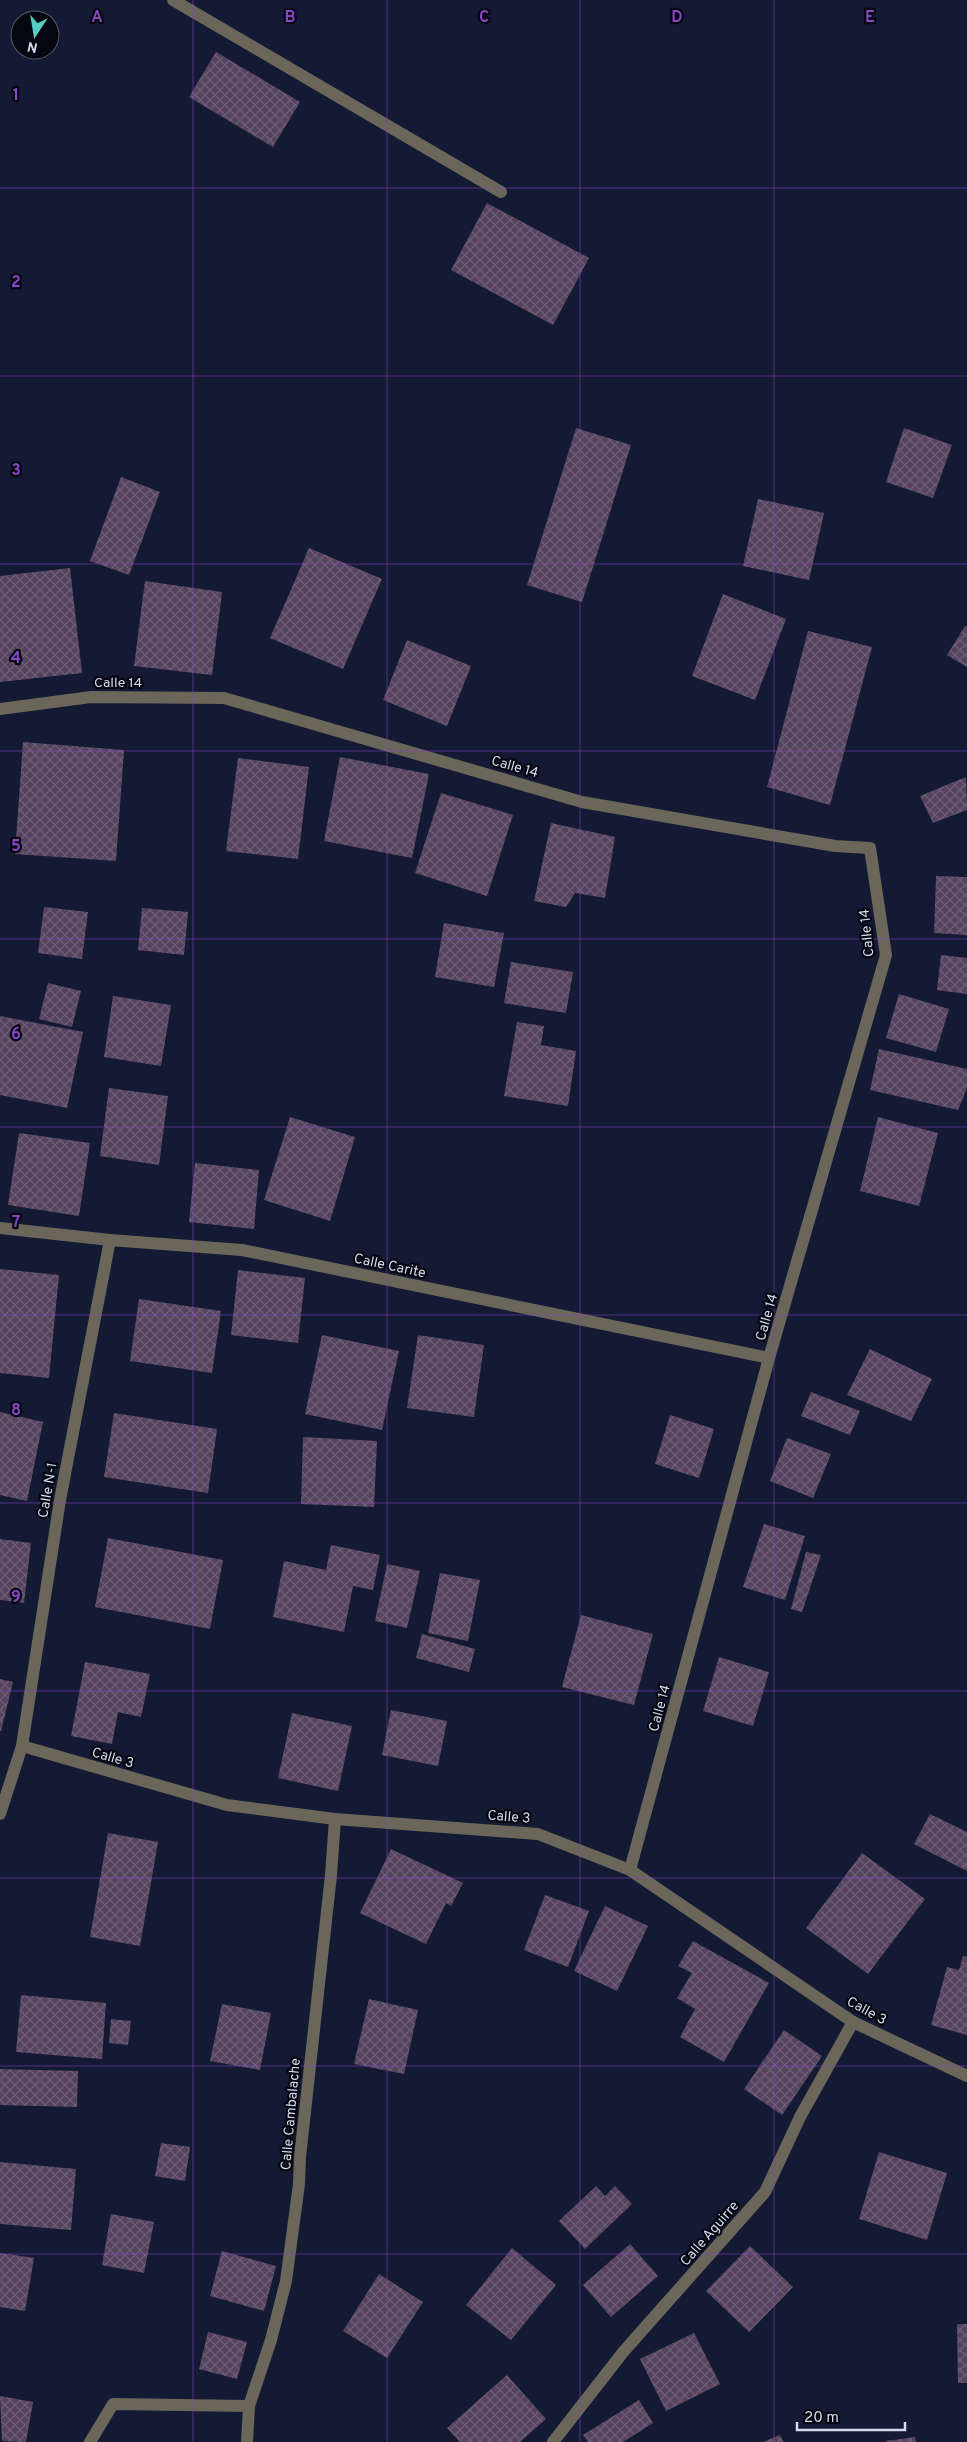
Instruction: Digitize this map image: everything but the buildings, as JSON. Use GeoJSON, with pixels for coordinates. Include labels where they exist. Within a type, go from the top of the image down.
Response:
{"type":"FeatureCollection","features":[{"type":"Feature","properties":{"kind":"street"},"geometry":{"type":"LineString","coordinates":[[173,0],[501,192]]}},
{"type":"Feature","properties":{"kind":"street","name":"Calle 14"},"geometry":{"type":"LineString","coordinates":[[0,708],[91,697],[224,698],[582,802],[835,846],[870,848],[886,955],[769,1358],[630,1870]]}},
{"type":"Feature","properties":{"kind":"street","name":"Calle Carite"},"geometry":{"type":"LineString","coordinates":[[0,1228],[110,1240],[242,1250],[769,1358]]}},
{"type":"Feature","properties":{"kind":"street","name":"Calle N-1"},"geometry":{"type":"LineString","coordinates":[[22,1746],[60,1500],[110,1240]]}},
{"type":"Feature","properties":{"kind":"street"},"geometry":{"type":"LineString","coordinates":[[0,1814],[22,1746]]}},
{"type":"Feature","properties":{"kind":"street","name":"Calle 3"},"geometry":{"type":"LineString","coordinates":[[22,1746],[227,1805],[334,1819],[538,1834],[630,1870],[853,2022],[967,2076]]}},
{"type":"Feature","properties":{"kind":"street","name":"Calle Cambalache"},"geometry":{"type":"LineString","coordinates":[[247,2442],[249,2406],[271,2340],[286,2281],[299,2184],[300,2157],[331,1875],[334,1819]]}},
{"type":"Feature","properties":{"kind":"street","name":"Calle Aguirre"},"geometry":{"type":"LineString","coordinates":[[553,2442],[624,2351],[765,2192],[800,2117],[853,2022]]}},
{"type":"Feature","properties":{"kind":"street"},"geometry":{"type":"LineString","coordinates":[[90,2442],[113,2404],[249,2406]]}}]}
